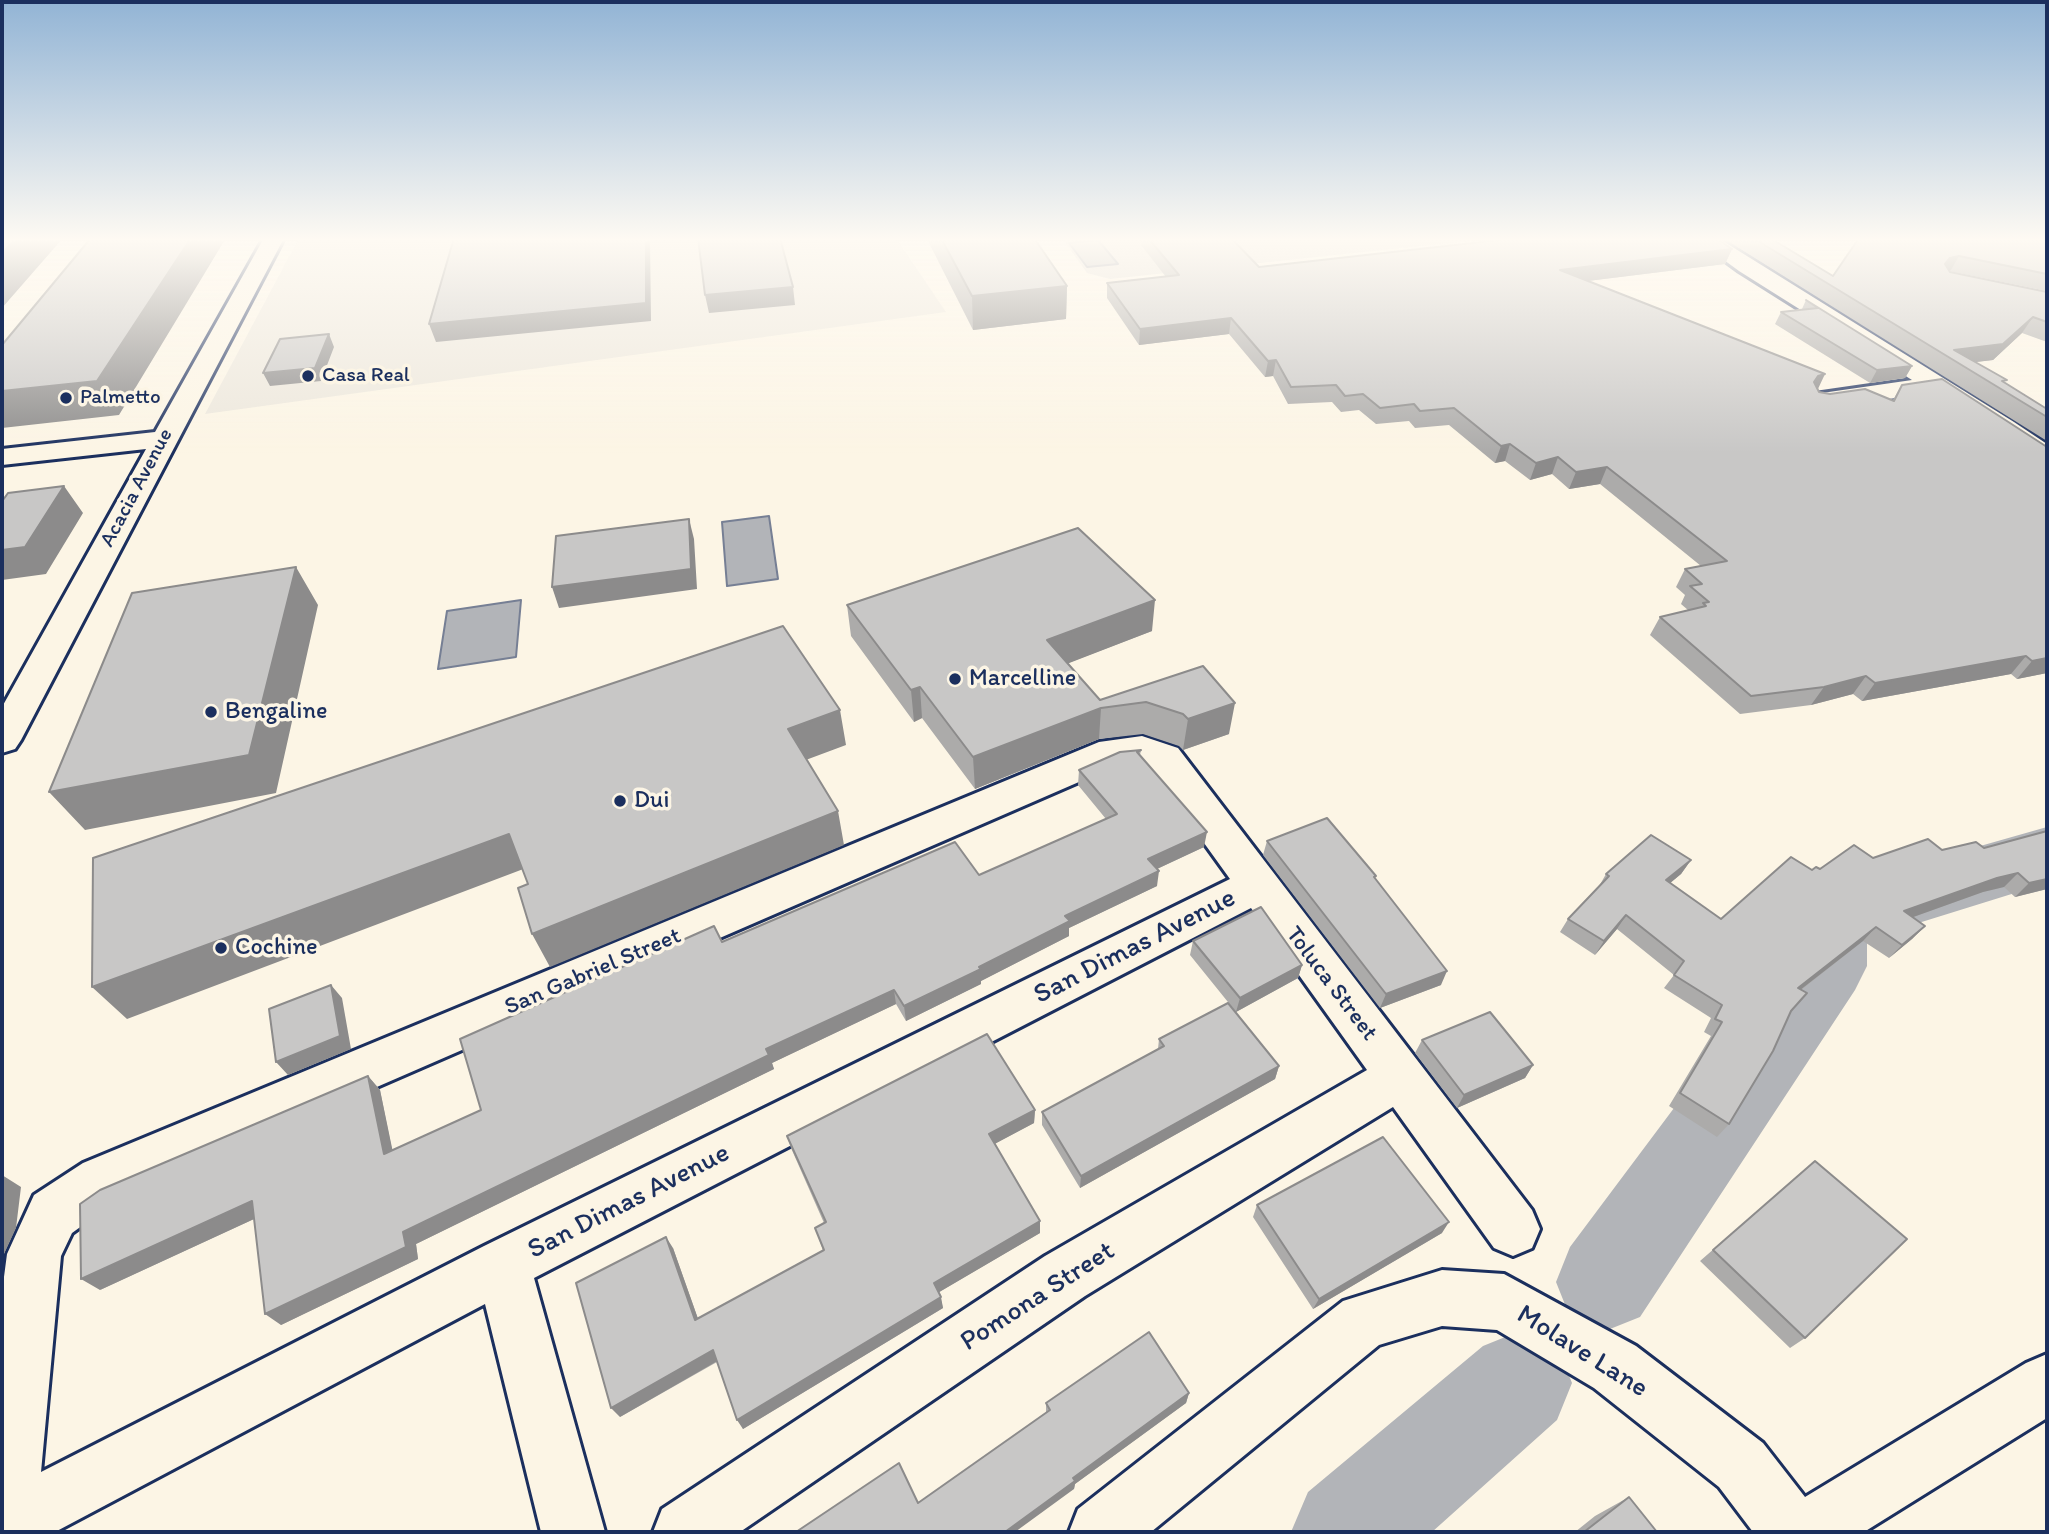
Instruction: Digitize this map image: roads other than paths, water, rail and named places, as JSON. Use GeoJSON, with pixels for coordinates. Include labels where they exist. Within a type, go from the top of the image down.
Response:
{"type":"FeatureCollection","features":[{"type":"Feature","properties":{"kind":"street","name":"Acacia Avenue"},"geometry":{"type":"LineString","coordinates":[[2,740],[234,310]]}},
{"type":"Feature","properties":{"kind":"street"},"geometry":{"type":"LineString","coordinates":[[1812,310],[2047,456]]}},
{"type":"Feature","properties":{"kind":"street"},"geometry":{"type":"LineString","coordinates":[[1820,400],[1936,385]]}},
{"type":"Feature","properties":{"kind":"street"},"geometry":{"type":"LineString","coordinates":[[2,457],[163,439]]}},
{"type":"Feature","properties":{"kind":"street","name":"Toluca Street"},"geometry":{"type":"LineString","coordinates":[[1142,749],[1164,758],[1513,1228]]}},
{"type":"Feature","properties":{"kind":"street","name":"San Gabriel Street"},"geometry":{"type":"LineString","coordinates":[[2,1527],[34,1254],[53,1214],[101,1181],[1112,752],[1142,749]]}},
{"type":"Feature","properties":{"kind":"street","name":"San Dimas Avenue"},"geometry":{"type":"LineString","coordinates":[[2,1527],[503,1265],[1257,886]]}},
{"type":"Feature","properties":{"kind":"street","name":"Pomona Street"},"geometry":{"type":"LineString","coordinates":[[685,1532],[1065,1276],[1400,1077]]}},
{"type":"Feature","properties":{"kind":"street"},"geometry":{"type":"LineString","coordinates":[[503,1265],[573,1532]]}},
{"type":"Feature","properties":{"kind":"street","name":"Molave Lane"},"geometry":{"type":"LineString","coordinates":[[1101,1532],[1363,1321],[1442,1298],[1504,1303],[1615,1367],[1741,1465],[1792,1532]]}},
{"type":"Feature","properties":{"kind":"street"},"geometry":{"type":"LineString","coordinates":[[1807,1532],[2047,1384]]}},
{"type":"Feature","properties":{"kind":"waterway"},"geometry":{"type":"LineString","coordinates":[[1605,1282],[1827,966],[1828,919],[2047,855]]}},
{"type":"Feature","properties":{"kind":"waterway"},"geometry":{"type":"LineString","coordinates":[[1348,1532],[1520,1383]]}},
{"type":"Feature","properties":{"kind":"place","name":"Casa Real"},"geometry":{"type":"Point","coordinates":[308,376]}},
{"type":"Feature","properties":{"kind":"place","name":"Palmetto"},"geometry":{"type":"Point","coordinates":[66,398]}},
{"type":"Feature","properties":{"kind":"place","name":"Marcelline"},"geometry":{"type":"Point","coordinates":[955,679]}},
{"type":"Feature","properties":{"kind":"place","name":"Bengaline"},"geometry":{"type":"Point","coordinates":[211,712]}},
{"type":"Feature","properties":{"kind":"place","name":"Dui"},"geometry":{"type":"Point","coordinates":[620,801]}},
{"type":"Feature","properties":{"kind":"place","name":"Cochine"},"geometry":{"type":"Point","coordinates":[221,948]}}]}
